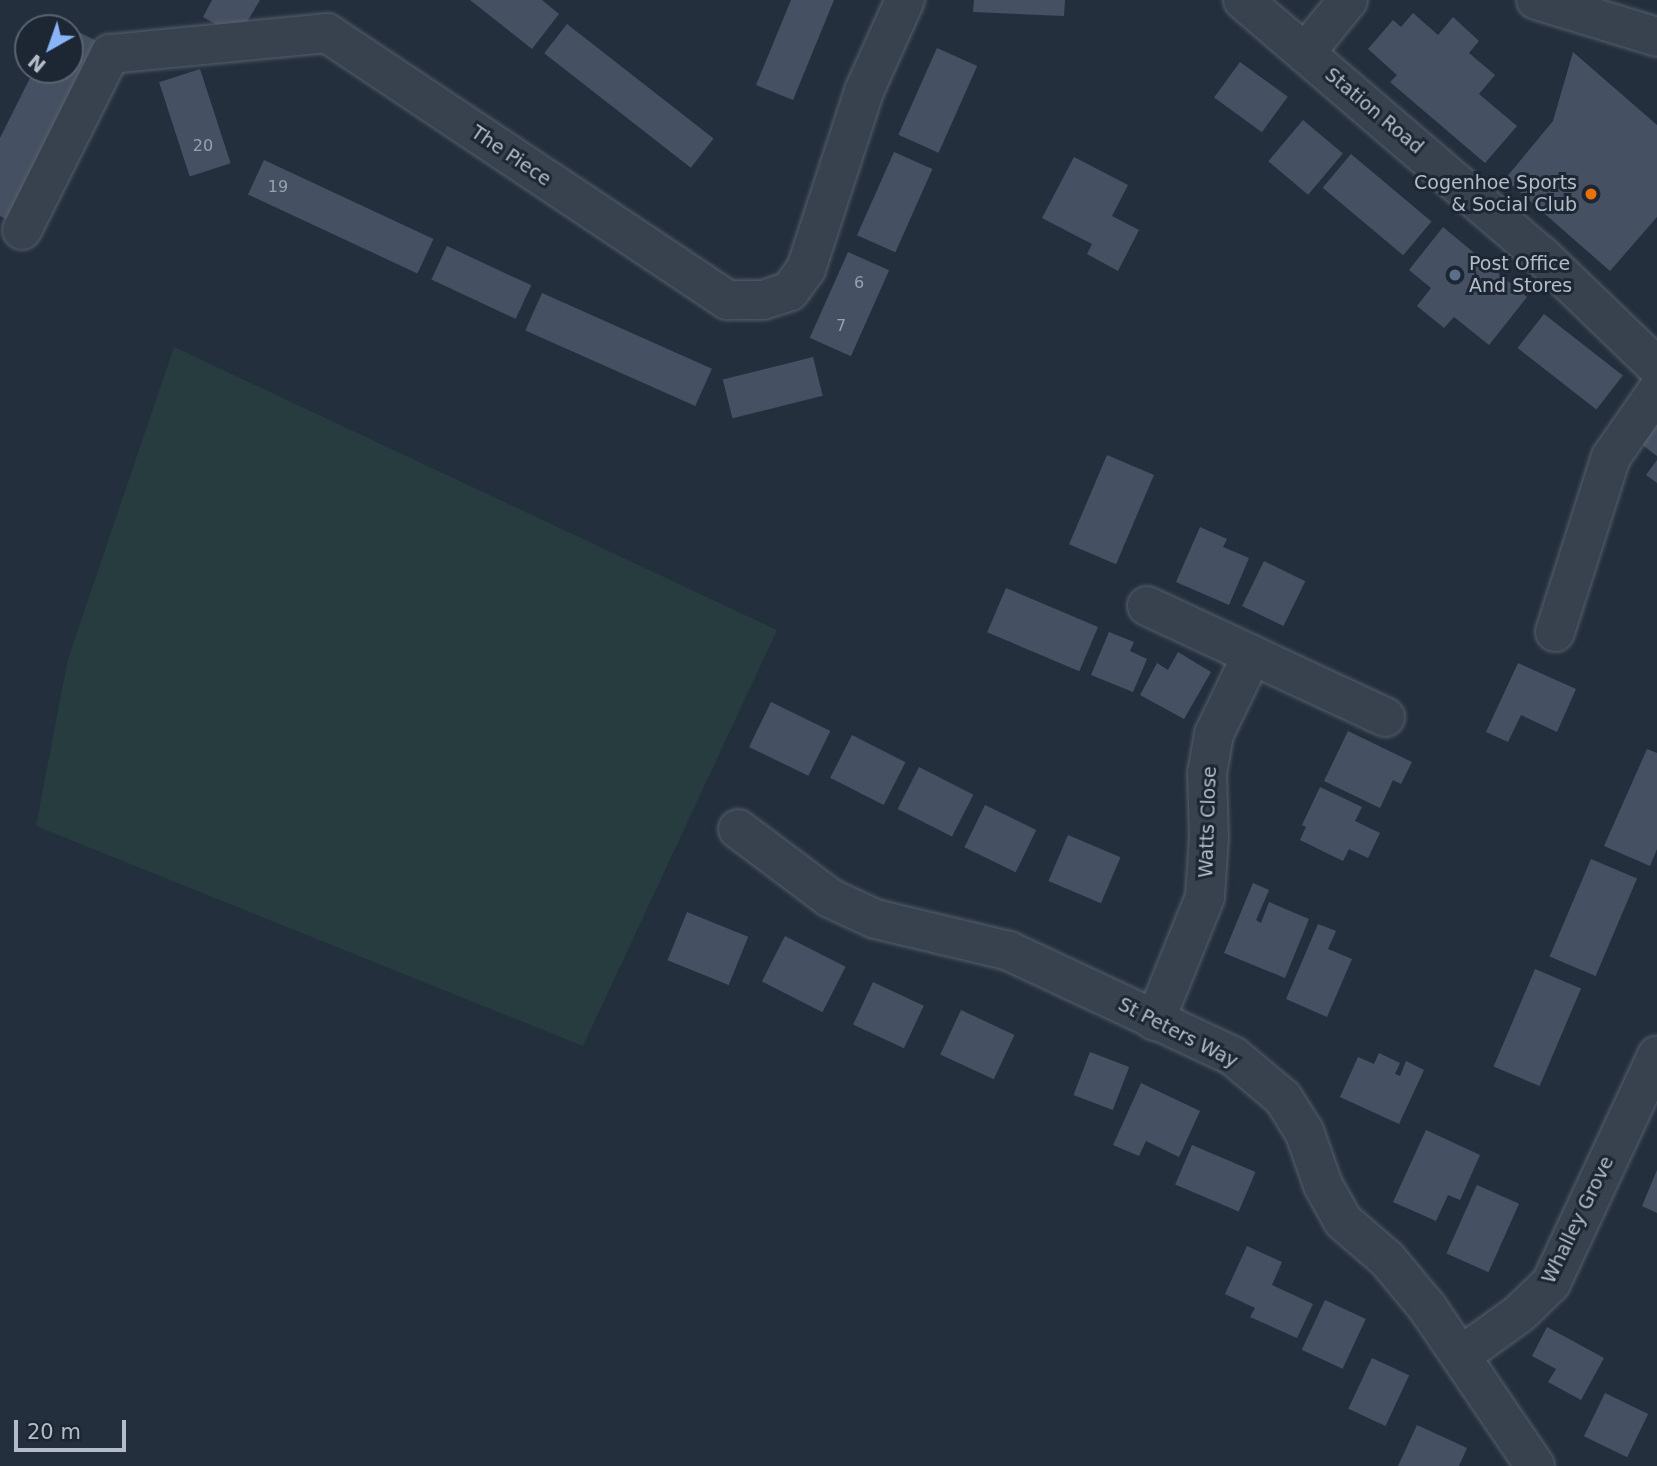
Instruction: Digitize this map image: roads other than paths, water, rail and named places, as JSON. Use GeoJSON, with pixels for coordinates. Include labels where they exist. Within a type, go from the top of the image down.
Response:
{"type":"FeatureCollection","features":[{"type":"Feature","properties":{"kind":"street","name":"The Piece"},"geometry":{"type":"LineString","coordinates":[[22,230],[110,54],[327,33],[728,300],[763,300],[790,290],[806,268],[865,89],[905,0]]}},
{"type":"Feature","properties":{"kind":"street","name":"Station Road"},"geometry":{"type":"LineString","coordinates":[[1243,0],[1541,255],[1657,367]]}},
{"type":"Feature","properties":{"kind":"street"},"geometry":{"type":"LineString","coordinates":[[1305,53],[1348,0]]}},
{"type":"Feature","properties":{"kind":"street"},"geometry":{"type":"LineString","coordinates":[[1536,0],[1657,37]]}},
{"type":"Feature","properties":{"kind":"street"},"geometry":{"type":"LineString","coordinates":[[1555,632],[1611,457],[1657,391]]}},
{"type":"Feature","properties":{"kind":"street"},"geometry":{"type":"LineString","coordinates":[[1147,606],[1385,717]]}},
{"type":"Feature","properties":{"kind":"street","name":"Watts Close"},"geometry":{"type":"LineString","coordinates":[[1155,1021],[1205,897],[1209,836],[1207,773],[1214,734],[1252,655]]}},
{"type":"Feature","properties":{"kind":"street","name":"St Peters Way"},"geometry":{"type":"LineString","coordinates":[[738,829],[830,898],[875,919],[1009,951],[1233,1056],[1283,1098],[1304,1131],[1323,1185],[1343,1221],[1387,1259],[1462,1355],[1535,1466]]}},
{"type":"Feature","properties":{"kind":"street","name":"Whalley Grove"},"geometry":{"type":"LineString","coordinates":[[1462,1355],[1520,1312],[1551,1283],[1657,1056]]}},
{"type":"Feature","properties":{"kind":"place","name":"Cogenhoe Sports & Social Club"},"geometry":{"type":"Point","coordinates":[1591,194]}},
{"type":"Feature","properties":{"kind":"place","name":"Post Office And Stores"},"geometry":{"type":"Point","coordinates":[1455,275]}}]}
